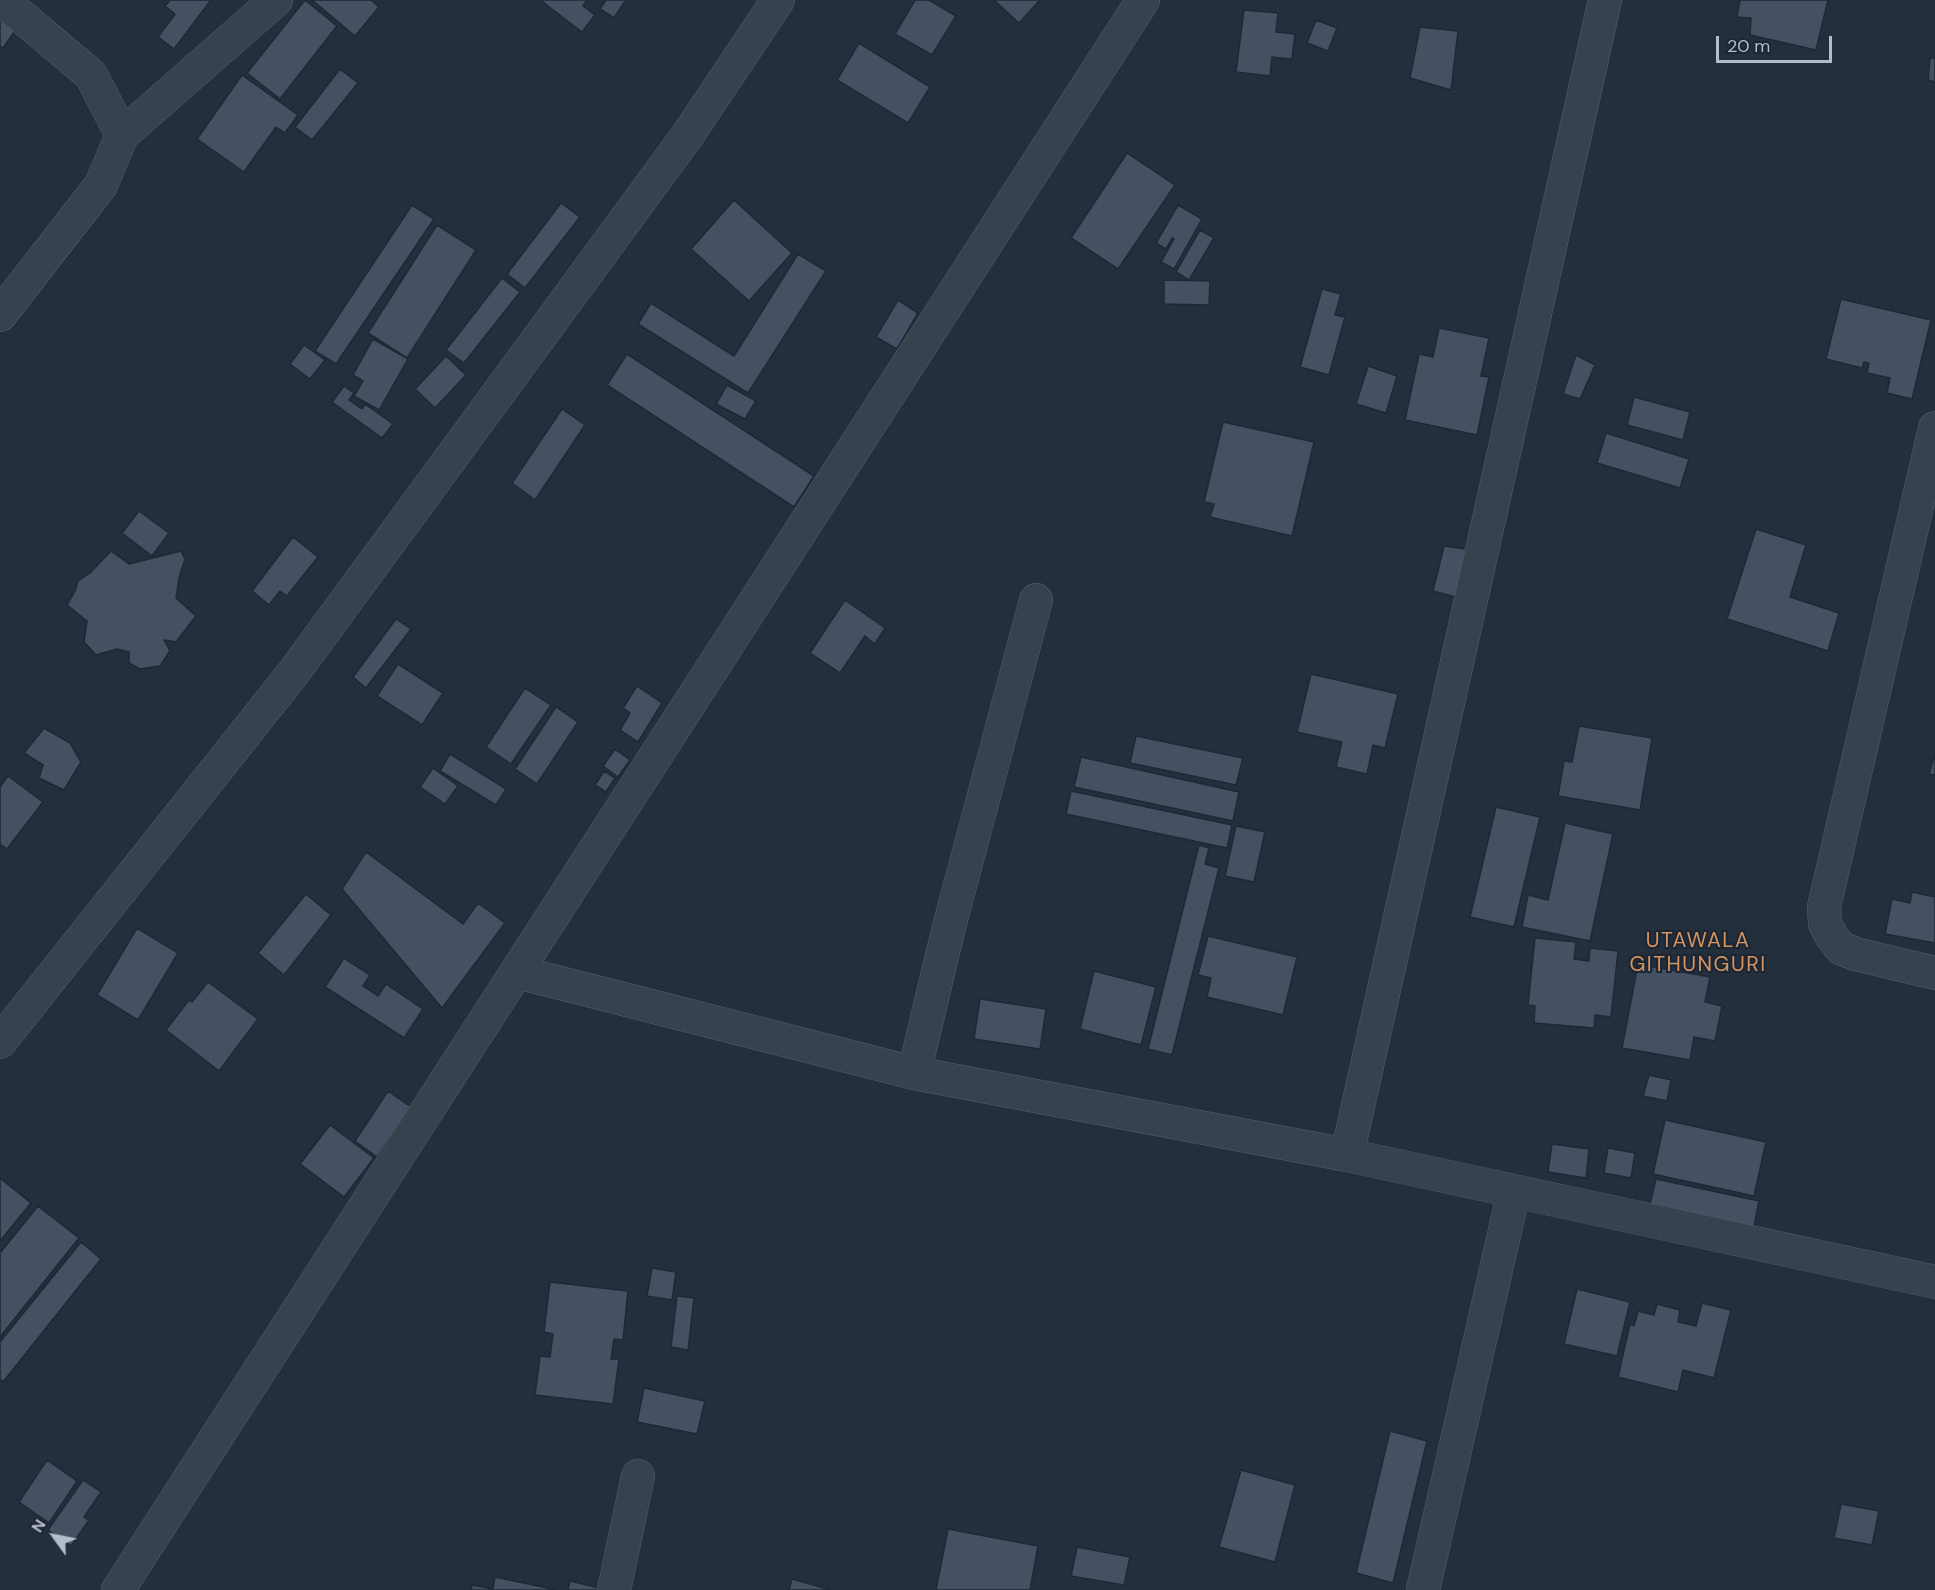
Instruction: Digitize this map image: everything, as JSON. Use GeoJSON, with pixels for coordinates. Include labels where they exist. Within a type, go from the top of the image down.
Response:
{"type":"FeatureCollection","features":[{"type":"Feature","properties":{"kind":"street"},"geometry":{"type":"LineString","coordinates":[[2,0],[91,75],[122,135]]}},
{"type":"Feature","properties":{"kind":"street"},"geometry":{"type":"LineString","coordinates":[[0,315],[101,185],[122,135],[276,0]]}},
{"type":"Feature","properties":{"kind":"street"},"geometry":{"type":"LineString","coordinates":[[0,1042],[294,672],[687,136],[778,0]]}},
{"type":"Feature","properties":{"kind":"street"},"geometry":{"type":"LineString","coordinates":[[118,1590],[1143,0]]}},
{"type":"Feature","properties":{"kind":"street"},"geometry":{"type":"LineString","coordinates":[[1347,1155],[1605,0]]}},
{"type":"Feature","properties":{"kind":"street"},"geometry":{"type":"LineString","coordinates":[[1935,428],[1824,907],[1825,924],[1841,948],[1855,954],[1935,973]]}},
{"type":"Feature","properties":{"kind":"street"},"geometry":{"type":"LineString","coordinates":[[914,1073],[949,927],[1036,600]]}},
{"type":"Feature","properties":{"kind":"street"},"geometry":{"type":"LineString","coordinates":[[517,972],[914,1073],[1347,1155],[1935,1282]]}},
{"type":"Feature","properties":{"kind":"street"},"geometry":{"type":"LineString","coordinates":[[1423,1590],[1514,1191]]}},
{"type":"Feature","properties":{"kind":"street"},"geometry":{"type":"LineString","coordinates":[[614,1590],[638,1476]]}},
{"type":"Feature","properties":{"kind":"building"},"geometry":{"type":"Polygon","coordinates":[[[170,0],[211,0],[174,49],[158,37],[175,14],[165,6],[170,0]]]}},
{"type":"Feature","properties":{"kind":"building"},"geometry":{"type":"Polygon","coordinates":[[[305,0],[337,26],[280,99],[247,73],[305,0]]]}},
{"type":"Feature","properties":{"kind":"building"},"geometry":{"type":"Polygon","coordinates":[[[312,0],[371,0],[379,7],[355,36],[312,0]]]}},
{"type":"Feature","properties":{"kind":"building"},"geometry":{"type":"Polygon","coordinates":[[[540,0],[587,0],[583,6],[595,15],[582,32],[540,0]]]}},
{"type":"Feature","properties":{"kind":"building"},"geometry":{"type":"Polygon","coordinates":[[[606,0],[626,0],[614,18],[600,9],[606,0]]]}},
{"type":"Feature","properties":{"kind":"building"},"geometry":{"type":"Polygon","coordinates":[[[915,0],[929,0],[956,16],[932,55],[895,34],[915,0]]]}},
{"type":"Feature","properties":{"kind":"building"},"geometry":{"type":"Polygon","coordinates":[[[994,0],[1040,0],[1019,23],[994,0]]]}},
{"type":"Feature","properties":{"kind":"building"},"geometry":{"type":"Polygon","coordinates":[[[1740,0],[1828,0],[1816,50],[1750,35],[1751,18],[1737,17],[1740,0]]]}},
{"type":"Feature","properties":{"kind":"building"},"geometry":{"type":"Polygon","coordinates":[[[1244,10],[1278,13],[1276,32],[1295,34],[1292,59],[1272,57],[1270,76],[1236,72],[1244,10]]]}},
{"type":"Feature","properties":{"kind":"building"},"geometry":{"type":"Polygon","coordinates":[[[0,17],[17,28],[3,48],[0,46],[0,17]]]}},
{"type":"Feature","properties":{"kind":"building"},"geometry":{"type":"Polygon","coordinates":[[[1316,20],[1337,28],[1328,51],[1307,43],[1316,20]]]}},
{"type":"Feature","properties":{"kind":"building"},"geometry":{"type":"Polygon","coordinates":[[[1420,27],[1458,31],[1451,90],[1410,78],[1420,27]]]}},
{"type":"Feature","properties":{"kind":"building"},"geometry":{"type":"Polygon","coordinates":[[[859,43],[930,87],[908,123],[837,80],[859,43]]]}},
{"type":"Feature","properties":{"kind":"building"},"geometry":{"type":"Polygon","coordinates":[[[1930,58],[1935,58],[1935,82],[1928,80],[1930,58]]]}},
{"type":"Feature","properties":{"kind":"building"},"geometry":{"type":"Polygon","coordinates":[[[340,69],[358,83],[312,140],[295,127],[340,69]]]}},
{"type":"Feature","properties":{"kind":"building"},"geometry":{"type":"Polygon","coordinates":[[[242,75],[298,115],[285,133],[276,127],[244,172],[197,139],[242,75]]]}},
{"type":"Feature","properties":{"kind":"building"},"geometry":{"type":"Polygon","coordinates":[[[1127,153],[1175,185],[1118,269],[1071,238],[1127,153]]]}},
{"type":"Feature","properties":{"kind":"building"},"geometry":{"type":"Polygon","coordinates":[[[734,200],[792,253],[749,301],[691,249],[734,200]]]}},
{"type":"Feature","properties":{"kind":"building"},"geometry":{"type":"Polygon","coordinates":[[[561,203],[580,217],[525,288],[507,274],[561,203]]]}},
{"type":"Feature","properties":{"kind":"building"},"geometry":{"type":"Polygon","coordinates":[[[412,205],[434,219],[336,364],[315,351],[412,205]]]}},
{"type":"Feature","properties":{"kind":"building"},"geometry":{"type":"Polygon","coordinates":[[[1178,205],[1202,219],[1174,269],[1161,262],[1174,239],[1172,238],[1166,249],[1156,243],[1178,205]]]}},
{"type":"Feature","properties":{"kind":"building"},"geometry":{"type":"Polygon","coordinates":[[[437,225],[476,250],[407,358],[368,333],[437,225]]]}},
{"type":"Feature","properties":{"kind":"building"},"geometry":{"type":"Polygon","coordinates":[[[1200,230],[1214,238],[1189,280],[1176,272],[1200,230]]]}},
{"type":"Feature","properties":{"kind":"building"},"geometry":{"type":"Polygon","coordinates":[[[798,254],[826,271],[748,393],[638,324],[651,303],[734,356],[798,254]]]}},
{"type":"Feature","properties":{"kind":"building"},"geometry":{"type":"Polygon","coordinates":[[[502,278],[520,292],[464,363],[446,350],[502,278]]]}},
{"type":"Feature","properties":{"kind":"building"},"geometry":{"type":"Polygon","coordinates":[[[1164,280],[1210,281],[1209,305],[1164,304],[1164,280]]]}},
{"type":"Feature","properties":{"kind":"building"},"geometry":{"type":"Polygon","coordinates":[[[1322,289],[1341,294],[1335,315],[1345,317],[1329,375],[1300,367],[1322,289]]]}},
{"type":"Feature","properties":{"kind":"building"},"geometry":{"type":"Polygon","coordinates":[[[1841,299],[1931,320],[1912,399],[1887,393],[1890,378],[1867,373],[1869,363],[1864,362],[1862,368],[1826,359],[1841,299]]]}},
{"type":"Feature","properties":{"kind":"building"},"geometry":{"type":"Polygon","coordinates":[[[898,300],[918,313],[897,349],[876,337],[898,300]]]}},
{"type":"Feature","properties":{"kind":"building"},"geometry":{"type":"Polygon","coordinates":[[[1439,328],[1489,338],[1481,376],[1489,377],[1477,435],[1405,420],[1419,354],[1433,357],[1439,328]]]}},
{"type":"Feature","properties":{"kind":"building"},"geometry":{"type":"Polygon","coordinates":[[[373,339],[408,359],[379,410],[354,396],[363,381],[353,375],[373,339]]]}},
{"type":"Feature","properties":{"kind":"building"},"geometry":{"type":"Polygon","coordinates":[[[304,345],[325,360],[310,379],[290,364],[304,345]]]}},
{"type":"Feature","properties":{"kind":"building"},"geometry":{"type":"Polygon","coordinates":[[[627,354],[814,476],[794,507],[607,385],[627,354]]]}},
{"type":"Feature","properties":{"kind":"building"},"geometry":{"type":"Polygon","coordinates":[[[1576,355],[1595,365],[1580,399],[1563,394],[1576,355]]]}},
{"type":"Feature","properties":{"kind":"building"},"geometry":{"type":"Polygon","coordinates":[[[446,356],[466,375],[435,408],[415,389],[446,356]]]}},
{"type":"Feature","properties":{"kind":"building"},"geometry":{"type":"Polygon","coordinates":[[[1368,366],[1397,376],[1386,413],[1356,404],[1368,366]]]}},
{"type":"Feature","properties":{"kind":"building"},"geometry":{"type":"Polygon","coordinates":[[[727,385],[756,401],[745,419],[716,404],[727,385]]]}},
{"type":"Feature","properties":{"kind":"building"},"geometry":{"type":"Polygon","coordinates":[[[344,386],[354,393],[349,400],[362,409],[365,404],[393,424],[382,438],[332,402],[344,386]]]}},
{"type":"Feature","properties":{"kind":"building"},"geometry":{"type":"Polygon","coordinates":[[[1634,397],[1690,412],[1683,440],[1627,425],[1634,397]]]}},
{"type":"Feature","properties":{"kind":"building"},"geometry":{"type":"Polygon","coordinates":[[[562,409],[585,425],[535,500],[512,483],[562,409]]]}},
{"type":"Feature","properties":{"kind":"building"},"geometry":{"type":"Polygon","coordinates":[[[1223,422],[1314,442],[1292,536],[1210,517],[1214,504],[1204,502],[1223,422]]]}},
{"type":"Feature","properties":{"kind":"building"},"geometry":{"type":"Polygon","coordinates":[[[1606,433],[1689,459],[1680,488],[1597,463],[1606,433]]]}},
{"type":"Feature","properties":{"kind":"building"},"geometry":{"type":"Polygon","coordinates":[[[139,511],[169,533],[152,556],[122,533],[139,511]]]}},
{"type":"Feature","properties":{"kind":"building"},"geometry":{"type":"Polygon","coordinates":[[[1756,529],[1806,545],[1790,597],[1839,613],[1828,651],[1727,619],[1756,529]]]}},
{"type":"Feature","properties":{"kind":"building"},"geometry":{"type":"Polygon","coordinates":[[[293,537],[318,557],[287,596],[280,591],[269,605],[252,591],[293,537]]]}},
{"type":"Feature","properties":{"kind":"building"},"geometry":{"type":"Polygon","coordinates":[[[1444,546],[1472,550],[1459,598],[1433,591],[1444,546]]]}},
{"type":"Feature","properties":{"kind":"building"},"geometry":{"type":"Polygon","coordinates":[[[111,551],[129,564],[181,551],[185,559],[176,598],[196,616],[176,642],[164,640],[170,651],[160,666],[140,669],[129,663],[129,652],[117,649],[96,655],[84,642],[87,621],[67,605],[78,581],[90,573],[111,551]]]}},
{"type":"Feature","properties":{"kind":"building"},"geometry":{"type":"Polygon","coordinates":[[[845,600],[885,628],[875,644],[865,636],[840,673],[810,653],[845,600]]]}},
{"type":"Feature","properties":{"kind":"building"},"geometry":{"type":"Polygon","coordinates":[[[396,619],[411,629],[366,688],[353,677],[396,619]]]}},
{"type":"Feature","properties":{"kind":"building"},"geometry":{"type":"Polygon","coordinates":[[[398,664],[443,693],[422,725],[377,696],[398,664]]]}},
{"type":"Feature","properties":{"kind":"building"},"geometry":{"type":"Polygon","coordinates":[[[1311,674],[1398,694],[1385,748],[1373,745],[1367,774],[1336,767],[1342,742],[1297,732],[1311,674]]]}},
{"type":"Feature","properties":{"kind":"building"},"geometry":{"type":"Polygon","coordinates":[[[637,686],[662,703],[638,742],[620,730],[630,713],[623,708],[637,686]]]}},
{"type":"Feature","properties":{"kind":"building"},"geometry":{"type":"Polygon","coordinates":[[[525,688],[551,705],[511,764],[486,747],[525,688]]]}},
{"type":"Feature","properties":{"kind":"building"},"geometry":{"type":"Polygon","coordinates":[[[556,707],[578,722],[537,784],[515,769],[556,707]]]}},
{"type":"Feature","properties":{"kind":"building"},"geometry":{"type":"Polygon","coordinates":[[[1579,726],[1652,738],[1640,810],[1558,796],[1564,761],[1572,762],[1579,726]]]}},
{"type":"Feature","properties":{"kind":"building"},"geometry":{"type":"Polygon","coordinates":[[[44,728],[70,743],[81,762],[64,790],[39,778],[43,765],[24,753],[44,728]]]}},
{"type":"Feature","properties":{"kind":"building"},"geometry":{"type":"Polygon","coordinates":[[[1136,736],[1243,758],[1236,785],[1130,763],[1136,736]]]}},
{"type":"Feature","properties":{"kind":"building"},"geometry":{"type":"Polygon","coordinates":[[[615,749],[630,760],[618,777],[603,766],[615,749]]]}},
{"type":"Feature","properties":{"kind":"building"},"geometry":{"type":"Polygon","coordinates":[[[450,754],[506,789],[496,805],[440,771],[450,754]]]}},
{"type":"Feature","properties":{"kind":"building"},"geometry":{"type":"Polygon","coordinates":[[[1935,754],[1935,775],[1929,774],[1935,754]]]}},
{"type":"Feature","properties":{"kind":"building"},"geometry":{"type":"Polygon","coordinates":[[[1081,757],[1239,792],[1233,821],[1074,787],[1081,757]]]}},
{"type":"Feature","properties":{"kind":"building"},"geometry":{"type":"Polygon","coordinates":[[[433,768],[458,786],[445,804],[420,787],[433,768]]]}},
{"type":"Feature","properties":{"kind":"building"},"geometry":{"type":"Polygon","coordinates":[[[604,771],[615,778],[606,792],[595,785],[604,771]]]}},
{"type":"Feature","properties":{"kind":"building"},"geometry":{"type":"Polygon","coordinates":[[[8,776],[43,802],[7,849],[0,844],[0,787],[8,776]]]}},
{"type":"Feature","properties":{"kind":"building"},"geometry":{"type":"Polygon","coordinates":[[[1071,791],[1232,825],[1227,848],[1066,814],[1071,791]]]}},
{"type":"Feature","properties":{"kind":"building"},"geometry":{"type":"Polygon","coordinates":[[[1496,807],[1540,817],[1514,927],[1470,917],[1496,807]]]}},
{"type":"Feature","properties":{"kind":"building"},"geometry":{"type":"Polygon","coordinates":[[[1565,823],[1613,834],[1590,941],[1522,927],[1528,895],[1548,900],[1565,823]]]}},
{"type":"Feature","properties":{"kind":"building"},"geometry":{"type":"Polygon","coordinates":[[[1236,826],[1265,832],[1254,882],[1225,876],[1236,826]]]}},
{"type":"Feature","properties":{"kind":"building"},"geometry":{"type":"Polygon","coordinates":[[[1199,845],[1209,848],[1205,864],[1219,868],[1172,1055],[1148,1049],[1199,845]]]}},
{"type":"Feature","properties":{"kind":"building"},"geometry":{"type":"Polygon","coordinates":[[[366,852],[463,924],[478,903],[505,923],[442,1008],[342,889],[366,852]]]}},
{"type":"Feature","properties":{"kind":"building"},"geometry":{"type":"Polygon","coordinates":[[[1912,892],[1935,897],[1935,943],[1885,934],[1892,899],[1910,903],[1912,892]]]}},
{"type":"Feature","properties":{"kind":"building"},"geometry":{"type":"Polygon","coordinates":[[[306,894],[331,915],[284,975],[258,953],[306,894]]]}},
{"type":"Feature","properties":{"kind":"building"},"geometry":{"type":"Polygon","coordinates":[[[137,928],[178,953],[138,1020],[97,995],[137,928]]]}},
{"type":"Feature","properties":{"kind":"building"},"geometry":{"type":"Polygon","coordinates":[[[1208,936],[1297,957],[1283,1015],[1207,997],[1211,978],[1198,975],[1208,936]]]}},
{"type":"Feature","properties":{"kind":"building"},"geometry":{"type":"Polygon","coordinates":[[[1535,938],[1576,942],[1574,959],[1589,961],[1590,948],[1618,951],[1611,1017],[1595,1015],[1594,1028],[1534,1023],[1535,1006],[1528,1005],[1535,938]]]}},
{"type":"Feature","properties":{"kind":"building"},"geometry":{"type":"Polygon","coordinates":[[[344,958],[370,975],[363,986],[378,996],[386,984],[423,1009],[404,1038],[325,987],[344,958]]]}},
{"type":"Feature","properties":{"kind":"building"},"geometry":{"type":"Polygon","coordinates":[[[1638,964],[1710,977],[1705,1002],[1722,1006],[1715,1041],[1694,1037],[1690,1060],[1622,1048],[1638,964]]]}},
{"type":"Feature","properties":{"kind":"building"},"geometry":{"type":"Polygon","coordinates":[[[1094,971],[1156,987],[1141,1045],[1080,1029],[1094,971]]]}},
{"type":"Feature","properties":{"kind":"building"},"geometry":{"type":"Polygon","coordinates":[[[208,982],[258,1019],[219,1071],[166,1030],[189,1000],[192,1002],[208,982]]]}},
{"type":"Feature","properties":{"kind":"building"},"geometry":{"type":"Polygon","coordinates":[[[980,999],[1046,1009],[1040,1049],[974,1039],[980,999]]]}},
{"type":"Feature","properties":{"kind":"building"},"geometry":{"type":"Polygon","coordinates":[[[1649,1075],[1671,1080],[1667,1101],[1643,1096],[1649,1075]]]}},
{"type":"Feature","properties":{"kind":"building"},"geometry":{"type":"Polygon","coordinates":[[[388,1091],[411,1107],[377,1157],[355,1141],[388,1091]]]}},
{"type":"Feature","properties":{"kind":"building"},"geometry":{"type":"Polygon","coordinates":[[[1665,1120],[1766,1142],[1754,1196],[1653,1174],[1665,1120]]]}},
{"type":"Feature","properties":{"kind":"building"},"geometry":{"type":"Polygon","coordinates":[[[330,1125],[374,1158],[344,1197],[300,1164],[330,1125]]]}},
{"type":"Feature","properties":{"kind":"building"},"geometry":{"type":"Polygon","coordinates":[[[1552,1144],[1589,1149],[1586,1178],[1548,1172],[1552,1144]]]}},
{"type":"Feature","properties":{"kind":"building"},"geometry":{"type":"Polygon","coordinates":[[[1608,1148],[1635,1153],[1631,1178],[1604,1173],[1608,1148]]]}},
{"type":"Feature","properties":{"kind":"building"},"geometry":{"type":"Polygon","coordinates":[[[0,1178],[31,1203],[0,1241],[0,1178]]]}},
{"type":"Feature","properties":{"kind":"building"},"geometry":{"type":"Polygon","coordinates":[[[1656,1179],[1759,1201],[1754,1227],[1650,1204],[1656,1179]]]}},
{"type":"Feature","properties":{"kind":"building"},"geometry":{"type":"Polygon","coordinates":[[[38,1206],[79,1238],[0,1337],[0,1253],[38,1206]]]}},
{"type":"Feature","properties":{"kind":"building"},"geometry":{"type":"Polygon","coordinates":[[[81,1242],[101,1259],[3,1382],[0,1379],[0,1342],[81,1242]]]}},
{"type":"Feature","properties":{"kind":"building"},"geometry":{"type":"Polygon","coordinates":[[[652,1268],[676,1272],[672,1300],[647,1296],[652,1268]]]}},
{"type":"Feature","properties":{"kind":"building"},"geometry":{"type":"Polygon","coordinates":[[[550,1282],[628,1291],[623,1340],[614,1339],[611,1359],[619,1359],[613,1404],[535,1395],[540,1356],[550,1357],[553,1334],[544,1332],[550,1282]]]}},
{"type":"Feature","properties":{"kind":"building"},"geometry":{"type":"Polygon","coordinates":[[[1577,1289],[1630,1302],[1617,1356],[1564,1344],[1577,1289]]]}},
{"type":"Feature","properties":{"kind":"building"},"geometry":{"type":"Polygon","coordinates":[[[677,1296],[694,1298],[688,1350],[671,1347],[677,1296]]]}},
{"type":"Feature","properties":{"kind":"building"},"geometry":{"type":"Polygon","coordinates":[[[1702,1303],[1731,1310],[1714,1378],[1683,1370],[1678,1392],[1618,1377],[1630,1324],[1634,1326],[1638,1311],[1654,1315],[1657,1304],[1680,1310],[1678,1322],[1696,1326],[1702,1303]]]}},
{"type":"Feature","properties":{"kind":"building"},"geometry":{"type":"Polygon","coordinates":[[[644,1388],[705,1401],[697,1434],[637,1422],[644,1388]]]}},
{"type":"Feature","properties":{"kind":"building"},"geometry":{"type":"Polygon","coordinates":[[[1390,1431],[1427,1441],[1393,1583],[1356,1573],[1390,1431]]]}},
{"type":"Feature","properties":{"kind":"building"},"geometry":{"type":"Polygon","coordinates":[[[47,1460],[77,1481],[49,1523],[19,1502],[47,1460]]]}},
{"type":"Feature","properties":{"kind":"building"},"geometry":{"type":"Polygon","coordinates":[[[1241,1470],[1295,1485],[1275,1562],[1219,1547],[1241,1470]]]}},
{"type":"Feature","properties":{"kind":"building"},"geometry":{"type":"Polygon","coordinates":[[[83,1480],[101,1492],[84,1517],[89,1520],[71,1546],[48,1530],[83,1480]]]}},
{"type":"Feature","properties":{"kind":"building"},"geometry":{"type":"Polygon","coordinates":[[[1841,1504],[1879,1511],[1872,1545],[1834,1538],[1841,1504]]]}},
{"type":"Feature","properties":{"kind":"building"},"geometry":{"type":"Polygon","coordinates":[[[948,1529],[1038,1546],[1030,1590],[936,1590],[948,1529]]]}},
{"type":"Feature","properties":{"kind":"building"},"geometry":{"type":"Polygon","coordinates":[[[1077,1547],[1130,1557],[1124,1585],[1071,1576],[1077,1547]]]}},
{"type":"Feature","properties":{"kind":"building"},"geometry":{"type":"Polygon","coordinates":[[[495,1577],[557,1590],[471,1590],[472,1585],[493,1589],[495,1577]]]}},
{"type":"Feature","properties":{"kind":"building"},"geometry":{"type":"Polygon","coordinates":[[[792,1579],[831,1590],[789,1590],[792,1579]]]}},
{"type":"Feature","properties":{"kind":"building"},"geometry":{"type":"Polygon","coordinates":[[[570,1581],[599,1588],[599,1590],[568,1590],[570,1581]]]}},
{"type":"Feature","properties":{"kind":"district","name":"UTAWALA GITHUNGURI"},"geometry":{"type":"Point","coordinates":[1698,953]}}]}
